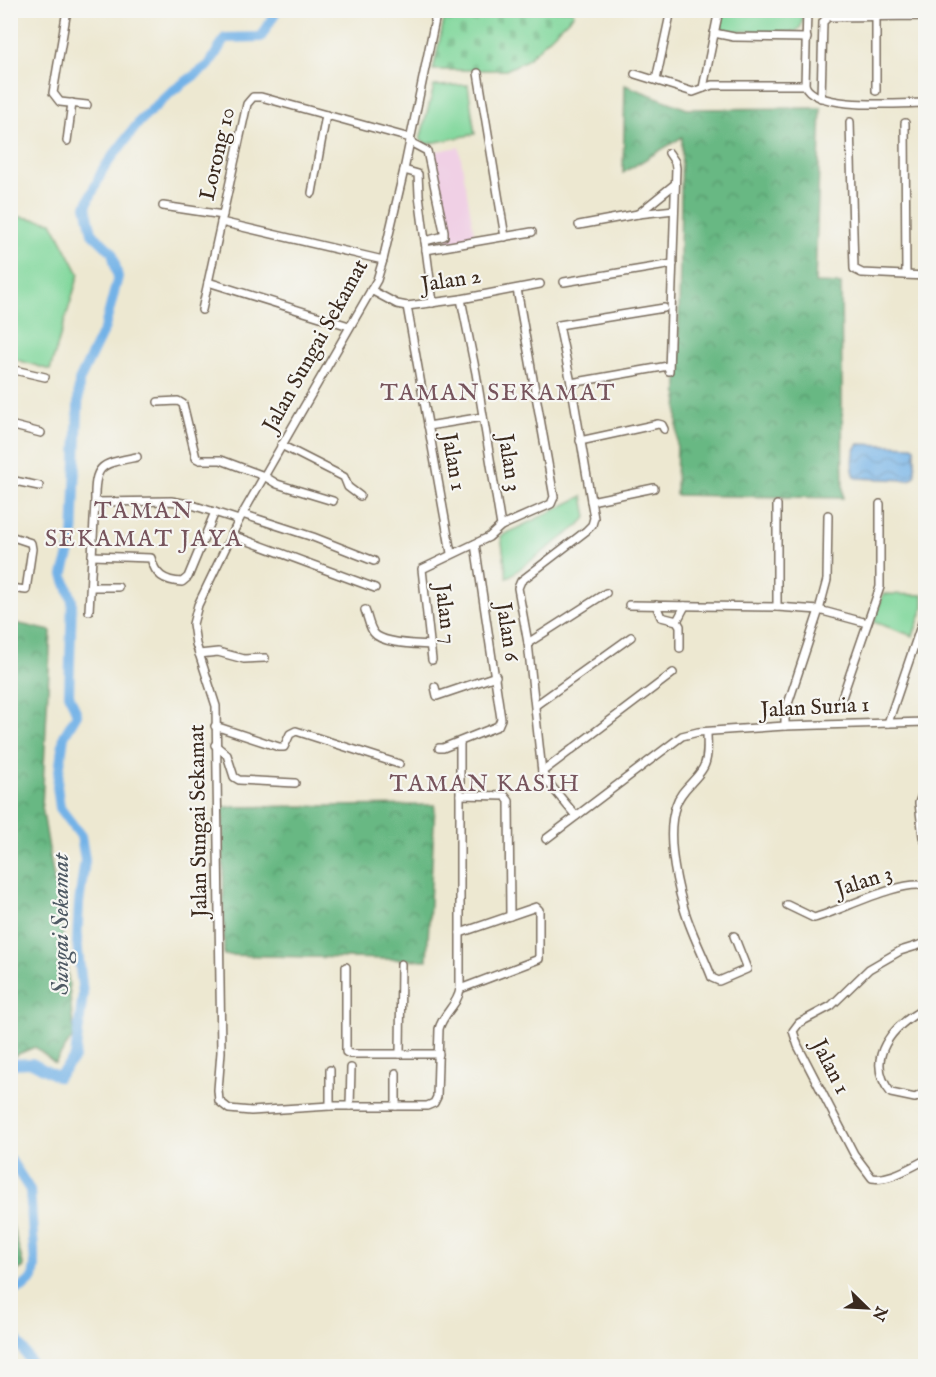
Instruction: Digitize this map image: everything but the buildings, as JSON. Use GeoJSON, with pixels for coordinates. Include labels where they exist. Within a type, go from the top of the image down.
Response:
{"type":"FeatureCollection","features":[{"type":"Feature","properties":{"kind":"street"},"geometry":{"type":"LineString","coordinates":[[68,10],[53,93],[60,102],[87,105]]}},
{"type":"Feature","properties":{"kind":"street","name":"Jalan Sungai Sekamat"},"geometry":{"type":"LineString","coordinates":[[437,10],[404,170],[377,280],[231,535],[198,605],[194,624],[199,654],[216,706],[221,1052],[218,1090],[219,1101],[229,1109],[427,1106],[434,1103],[438,1097],[439,1029],[442,1019],[457,1001],[460,989],[460,742]]}},
{"type":"Feature","properties":{"kind":"street"},"geometry":{"type":"LineString","coordinates":[[656,80],[670,10]]}},
{"type":"Feature","properties":{"kind":"street"},"geometry":{"type":"LineString","coordinates":[[703,88],[719,10]]}},
{"type":"Feature","properties":{"kind":"street"},"geometry":{"type":"LineString","coordinates":[[807,10],[805,85],[807,90],[837,103],[926,103]]}},
{"type":"Feature","properties":{"kind":"street"},"geometry":{"type":"LineString","coordinates":[[876,16],[876,91]]}},
{"type":"Feature","properties":{"kind":"street"},"geometry":{"type":"LineString","coordinates":[[821,98],[823,22],[828,17],[923,16],[926,20]]}},
{"type":"Feature","properties":{"kind":"street"},"geometry":{"type":"LineString","coordinates":[[714,33],[734,37],[807,39]]}},
{"type":"Feature","properties":{"kind":"street"},"geometry":{"type":"LineString","coordinates":[[478,73],[505,237]]}},
{"type":"Feature","properties":{"kind":"street"},"geometry":{"type":"LineString","coordinates":[[635,74],[693,92],[712,84],[805,85]]}},
{"type":"Feature","properties":{"kind":"street","name":"Lorong 10"},"geometry":{"type":"LineString","coordinates":[[202,310],[247,104],[253,96],[410,140]]}},
{"type":"Feature","properties":{"kind":"street"},"geometry":{"type":"LineString","coordinates":[[67,141],[72,103]]}},
{"type":"Feature","properties":{"kind":"street"},"geometry":{"type":"LineString","coordinates":[[312,193],[326,115]]}},
{"type":"Feature","properties":{"kind":"street"},"geometry":{"type":"LineString","coordinates":[[850,122],[854,269],[862,273],[926,276]]}},
{"type":"Feature","properties":{"kind":"street"},"geometry":{"type":"LineString","coordinates":[[905,123],[906,275]]}},
{"type":"Feature","properties":{"kind":"street"},"geometry":{"type":"LineString","coordinates":[[410,140],[427,151],[444,231],[444,236],[424,241]]}},
{"type":"Feature","properties":{"kind":"street"},"geometry":{"type":"LineString","coordinates":[[571,383],[669,368],[675,162],[669,153]]}},
{"type":"Feature","properties":{"kind":"street"},"geometry":{"type":"LineString","coordinates":[[404,170],[418,174],[433,303]]}},
{"type":"Feature","properties":{"kind":"street"},"geometry":{"type":"LineString","coordinates":[[638,214],[675,184]]}},
{"type":"Feature","properties":{"kind":"street"},"geometry":{"type":"LineString","coordinates":[[163,206],[222,218],[383,260]]}},
{"type":"Feature","properties":{"kind":"street"},"geometry":{"type":"LineString","coordinates":[[579,225],[674,210]]}},
{"type":"Feature","properties":{"kind":"street"},"geometry":{"type":"LineString","coordinates":[[426,250],[532,232]]}},
{"type":"Feature","properties":{"kind":"street"},"geometry":{"type":"LineString","coordinates":[[564,282],[673,264]]}},
{"type":"Feature","properties":{"kind":"street"},"geometry":{"type":"LineString","coordinates":[[208,282],[349,326]]}},
{"type":"Feature","properties":{"kind":"street","name":"Jalan 2"},"geometry":{"type":"LineString","coordinates":[[371,290],[397,304],[407,306],[461,299],[540,284]]}},
{"type":"Feature","properties":{"kind":"street"},"geometry":{"type":"LineString","coordinates":[[451,554],[489,537],[501,526],[551,504],[554,496],[517,289]]}},
{"type":"Feature","properties":{"kind":"street","name":"Jalan 3"},"geometry":{"type":"LineString","coordinates":[[461,299],[501,526]]}},
{"type":"Feature","properties":{"kind":"street","name":"Jalan 1"},"geometry":{"type":"LineString","coordinates":[[407,306],[451,554]]}},
{"type":"Feature","properties":{"kind":"street"},"geometry":{"type":"LineString","coordinates":[[576,816],[547,782],[542,772],[528,643],[518,588],[521,581],[586,531],[592,525],[594,518],[559,325],[664,308]]}},
{"type":"Feature","properties":{"kind":"street"},"geometry":{"type":"LineString","coordinates":[[10,369],[45,377]]}},
{"type":"Feature","properties":{"kind":"street"},"geometry":{"type":"LineString","coordinates":[[158,402],[178,401],[183,404],[196,458],[221,460],[264,476],[278,484],[333,501]]}},
{"type":"Feature","properties":{"kind":"street"},"geometry":{"type":"LineString","coordinates":[[428,426],[483,417]]}},
{"type":"Feature","properties":{"kind":"street"},"geometry":{"type":"LineString","coordinates":[[580,441],[658,424],[664,429]]}},
{"type":"Feature","properties":{"kind":"street"},"geometry":{"type":"LineString","coordinates":[[10,425],[41,433]]}},
{"type":"Feature","properties":{"kind":"street"},"geometry":{"type":"LineString","coordinates":[[281,445],[344,477],[348,487],[360,496]]}},
{"type":"Feature","properties":{"kind":"street"},"geometry":{"type":"LineString","coordinates":[[89,611],[96,477],[103,466],[109,462],[137,457]]}},
{"type":"Feature","properties":{"kind":"street"},"geometry":{"type":"LineString","coordinates":[[10,480],[39,486]]}},
{"type":"Feature","properties":{"kind":"street"},"geometry":{"type":"LineString","coordinates":[[591,501],[654,489]]}},
{"type":"Feature","properties":{"kind":"street"},"geometry":{"type":"LineString","coordinates":[[95,502],[171,501],[313,537],[374,561]]}},
{"type":"Feature","properties":{"kind":"street"},"geometry":{"type":"LineString","coordinates":[[777,504],[777,607]]}},
{"type":"Feature","properties":{"kind":"street"},"geometry":{"type":"LineString","coordinates":[[839,706],[879,590],[880,504]]}},
{"type":"Feature","properties":{"kind":"street"},"geometry":{"type":"LineString","coordinates":[[92,556],[151,558],[153,568],[162,577],[178,582],[184,581],[215,512]]}},
{"type":"Feature","properties":{"kind":"street"},"geometry":{"type":"LineString","coordinates":[[785,726],[785,713],[827,580],[828,515]]}},
{"type":"Feature","properties":{"kind":"street"},"geometry":{"type":"LineString","coordinates":[[231,535],[375,588]]}},
{"type":"Feature","properties":{"kind":"street"},"geometry":{"type":"LineString","coordinates":[[10,536],[31,543],[32,549],[26,590],[10,588]]}},
{"type":"Feature","properties":{"kind":"street","name":"Jalan 6"},"geometry":{"type":"LineString","coordinates":[[460,742],[498,726],[501,719],[475,544]]}},
{"type":"Feature","properties":{"kind":"street","name":"Jalan 7"},"geometry":{"type":"LineString","coordinates":[[432,660],[422,569],[451,554]]}},
{"type":"Feature","properties":{"kind":"street"},"geometry":{"type":"LineString","coordinates":[[91,587],[118,587]]}},
{"type":"Feature","properties":{"kind":"street"},"geometry":{"type":"LineString","coordinates":[[528,643],[606,593]]}},
{"type":"Feature","properties":{"kind":"street"},"geometry":{"type":"LineString","coordinates":[[629,605],[777,607],[819,610],[867,623]]}},
{"type":"Feature","properties":{"kind":"street"},"geometry":{"type":"LineString","coordinates":[[656,605],[662,617],[677,621],[680,626],[680,648]]}},
{"type":"Feature","properties":{"kind":"street"},"geometry":{"type":"LineString","coordinates":[[677,621],[685,606]]}},
{"type":"Feature","properties":{"kind":"street"},"geometry":{"type":"LineString","coordinates":[[365,610],[373,632],[378,637],[408,644],[430,645]]}},
{"type":"Feature","properties":{"kind":"street"},"geometry":{"type":"LineString","coordinates":[[888,723],[926,611]]}},
{"type":"Feature","properties":{"kind":"street"},"geometry":{"type":"LineString","coordinates":[[536,705],[631,637]]}},
{"type":"Feature","properties":{"kind":"street"},"geometry":{"type":"LineString","coordinates":[[199,654],[218,652],[244,659],[266,658]]}},
{"type":"Feature","properties":{"kind":"street"},"geometry":{"type":"LineString","coordinates":[[542,772],[673,673]]}},
{"type":"Feature","properties":{"kind":"street"},"geometry":{"type":"LineString","coordinates":[[435,687],[436,696],[496,676]]}},
{"type":"Feature","properties":{"kind":"street","name":"Jalan Suria 1"},"geometry":{"type":"LineString","coordinates":[[546,839],[682,736],[785,726],[926,722]]}},
{"type":"Feature","properties":{"kind":"street"},"geometry":{"type":"LineString","coordinates":[[215,726],[279,747],[284,747],[290,734],[296,731],[399,764]]}},
{"type":"Feature","properties":{"kind":"street"},"geometry":{"type":"LineString","coordinates":[[706,732],[704,767],[684,788],[672,815],[674,854],[683,906],[712,978],[719,981],[750,968],[734,936]]}},
{"type":"Feature","properties":{"kind":"street"},"geometry":{"type":"LineString","coordinates":[[439,748],[460,742]]}},
{"type":"Feature","properties":{"kind":"street"},"geometry":{"type":"LineString","coordinates":[[215,745],[227,755],[234,777],[238,780],[295,783]]}},
{"type":"Feature","properties":{"kind":"street"},"geometry":{"type":"LineString","coordinates":[[926,784],[919,803],[922,837],[926,843]]}},
{"type":"Feature","properties":{"kind":"street"},"geometry":{"type":"LineString","coordinates":[[460,795],[505,796],[509,801],[510,916]]}},
{"type":"Feature","properties":{"kind":"street","name":"Jalan 3"},"geometry":{"type":"LineString","coordinates":[[787,905],[814,918],[886,892],[918,884],[926,886]]}},
{"type":"Feature","properties":{"kind":"street"},"geometry":{"type":"LineString","coordinates":[[460,933],[536,907],[539,910],[539,959],[460,989]]}},
{"type":"Feature","properties":{"kind":"street","name":"Jalan 1"},"geometry":{"type":"LineString","coordinates":[[926,943],[885,959],[856,980],[831,1006],[799,1023],[793,1031],[798,1046],[854,1154],[872,1178],[888,1177],[926,1160]]}},
{"type":"Feature","properties":{"kind":"street"},"geometry":{"type":"LineString","coordinates":[[400,1054],[401,963]]}},
{"type":"Feature","properties":{"kind":"street"},"geometry":{"type":"LineString","coordinates":[[346,967],[346,1052],[350,1054],[439,1054]]}},
{"type":"Feature","properties":{"kind":"street"},"geometry":{"type":"LineString","coordinates":[[926,1008],[899,1024],[881,1056],[880,1070],[883,1082],[891,1093],[915,1098],[926,1092]]}},
{"type":"Feature","properties":{"kind":"street"},"geometry":{"type":"LineString","coordinates":[[351,1068],[351,1106]]}},
{"type":"Feature","properties":{"kind":"street"},"geometry":{"type":"LineString","coordinates":[[330,1070],[330,1106]]}},
{"type":"Feature","properties":{"kind":"street"},"geometry":{"type":"LineString","coordinates":[[396,1073],[396,1106]]}},
{"type":"Feature","properties":{"kind":"shaded area"},"geometry":{"type":"Polygon","coordinates":[[[459,147],[475,239],[448,244],[432,152],[459,147]]]}},
{"type":"Feature","properties":{"kind":"green space"},"geometry":{"type":"Polygon","coordinates":[[[572,10],[574,14],[527,60],[506,70],[433,70],[446,11],[572,10]]]}},
{"type":"Feature","properties":{"kind":"green space"},"geometry":{"type":"Polygon","coordinates":[[[722,11],[802,11],[802,23],[794,32],[723,30],[719,24],[722,11]]]}},
{"type":"Feature","properties":{"kind":"green space"},"geometry":{"type":"Polygon","coordinates":[[[468,85],[475,134],[427,144],[420,140],[434,86],[468,85]]]}},
{"type":"Feature","properties":{"kind":"green space"},"geometry":{"type":"Polygon","coordinates":[[[625,85],[687,109],[821,108],[815,283],[841,284],[843,498],[676,495],[682,137],[623,173],[625,85]]]}},
{"type":"Feature","properties":{"kind":"green space"},"geometry":{"type":"Polygon","coordinates":[[[15,216],[52,222],[79,274],[50,370],[11,358],[15,216]]]}},
{"type":"Feature","properties":{"kind":"green space"},"geometry":{"type":"Polygon","coordinates":[[[583,496],[587,517],[577,527],[507,578],[501,536],[583,496]]]}},
{"type":"Feature","properties":{"kind":"green space"},"geometry":{"type":"Polygon","coordinates":[[[883,594],[923,595],[923,608],[913,636],[874,622],[883,594]]]}},
{"type":"Feature","properties":{"kind":"green space"},"geometry":{"type":"Polygon","coordinates":[[[11,622],[51,631],[42,806],[65,948],[74,1035],[55,1063],[35,1047],[11,1057],[11,622]]]}},
{"type":"Feature","properties":{"kind":"green space"},"geometry":{"type":"Polygon","coordinates":[[[435,805],[427,960],[224,955],[223,807],[435,805]]]}},
{"type":"Feature","properties":{"kind":"green space"},"geometry":{"type":"Polygon","coordinates":[[[11,1220],[24,1267],[10,1274],[11,1220]]]}},
{"type":"Feature","properties":{"kind":"water"},"geometry":{"type":"Polygon","coordinates":[[[859,444],[912,446],[915,448],[915,476],[909,480],[856,478],[853,461],[859,444]]]}},
{"type":"Feature","properties":{"kind":"waterway","name":"Sungai Sekamat"},"geometry":{"type":"LineString","coordinates":[[10,1064],[32,1063],[58,1077],[75,1057],[83,994],[77,942],[85,860],[81,836],[60,808],[57,786],[64,736],[77,714],[69,694],[72,600],[63,575],[73,541],[79,381],[105,327],[118,277],[112,252],[92,233],[86,206],[103,169],[140,121],[171,92],[209,65],[225,38],[261,37],[277,10]]}},
{"type":"Feature","properties":{"kind":"waterway","name":"Sungai Sekamat"},"geometry":{"type":"LineString","coordinates":[[10,1159],[30,1190],[35,1266],[33,1278],[22,1288],[10,1291]]}},
{"type":"Feature","properties":{"kind":"waterway","name":"Sungai Sekamat"},"geometry":{"type":"LineString","coordinates":[[10,1329],[33,1366]]}},
{"type":"Feature","properties":{"kind":"district","name":"TAMAN SEKAMAT"},"geometry":{"type":"Point","coordinates":[498,393]}},
{"type":"Feature","properties":{"kind":"district","name":"TAMAN SEKAMAT JAYA"},"geometry":{"type":"Point","coordinates":[144,525]}},
{"type":"Feature","properties":{"kind":"district","name":"TAMAN KASIH"},"geometry":{"type":"Point","coordinates":[485,784]}}]}
